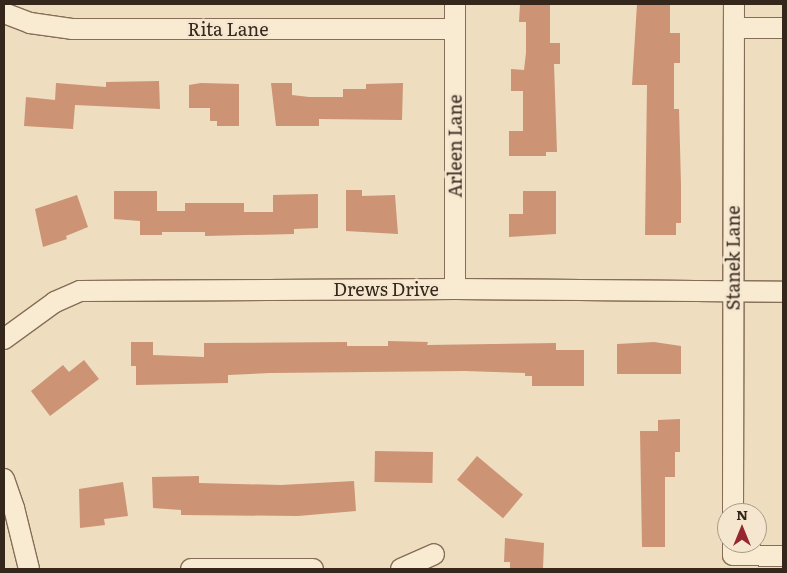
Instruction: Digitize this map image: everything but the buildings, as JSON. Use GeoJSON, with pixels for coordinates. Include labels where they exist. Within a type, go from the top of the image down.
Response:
{"type":"FeatureCollection","features":[{"type":"Feature","properties":{"kind":"street","name":"Arleen Lane"},"geometry":{"type":"LineString","coordinates":[[455,4],[455,289]]}},
{"type":"Feature","properties":{"kind":"street","name":"Stanek Lane"},"geometry":{"type":"LineString","coordinates":[[733,503],[734,4]]}},
{"type":"Feature","properties":{"kind":"street","name":"Rita Lane"},"geometry":{"type":"LineString","coordinates":[[4,13],[30,23],[72,29],[455,29]]}},
{"type":"Feature","properties":{"kind":"street"},"geometry":{"type":"LineString","coordinates":[[734,28],[783,28]]}},
{"type":"Feature","properties":{"kind":"street","name":"Drews Drive"},"geometry":{"type":"LineString","coordinates":[[4,339],[55,302],[80,291],[455,289],[783,292]]}},
{"type":"Feature","properties":{"kind":"street"},"geometry":{"type":"LineString","coordinates":[[4,479],[14,508],[29,569]]}},
{"type":"Feature","properties":{"kind":"street"},"geometry":{"type":"LineString","coordinates":[[762,553],[783,556]]}},
{"type":"Feature","properties":{"kind":"street"},"geometry":{"type":"LineString","coordinates":[[401,569],[434,554]]}},
{"type":"Feature","properties":{"kind":"street"},"geometry":{"type":"LineString","coordinates":[[191,569],[313,569]]}}]}
